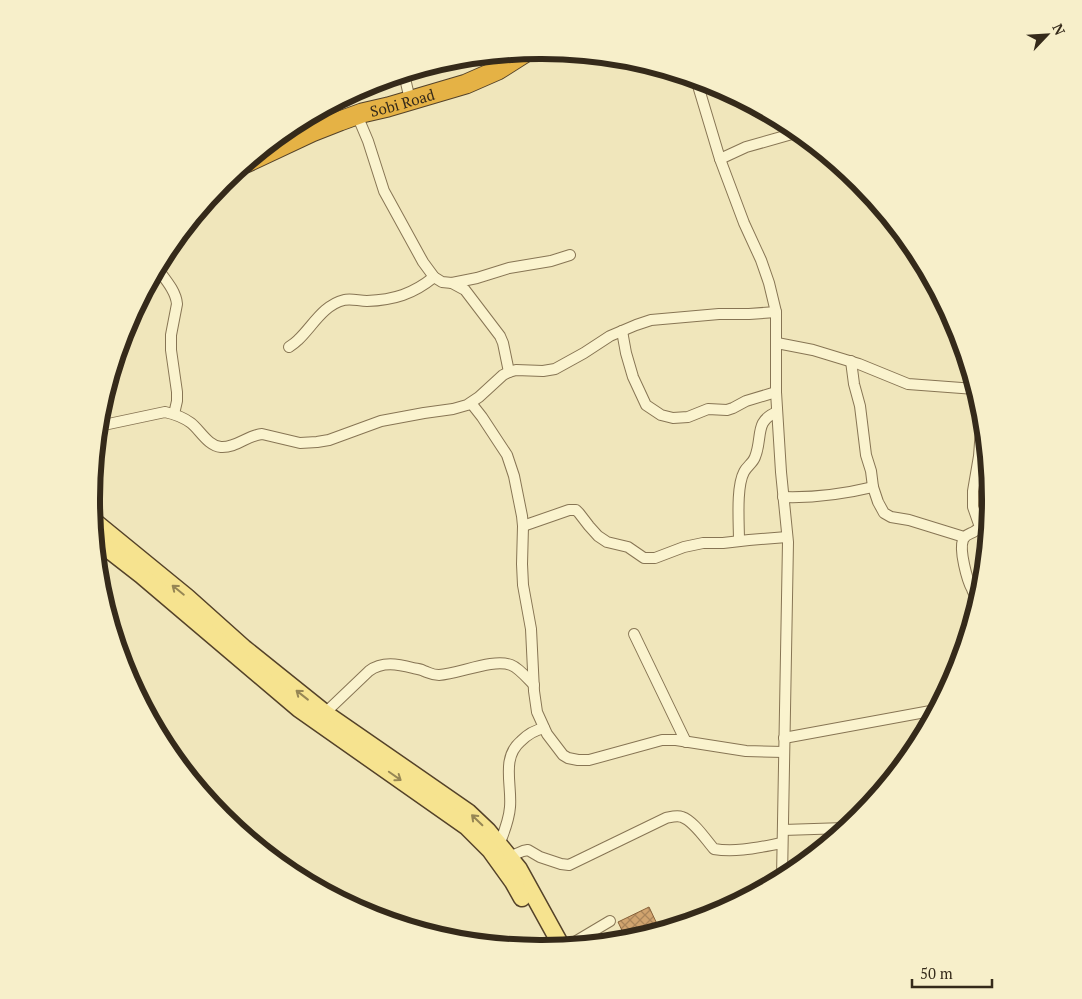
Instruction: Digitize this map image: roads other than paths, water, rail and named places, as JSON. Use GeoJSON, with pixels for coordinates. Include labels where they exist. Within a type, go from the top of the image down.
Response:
{"type":"FeatureCollection","features":[{"type":"Feature","properties":{"kind":"highway","name":"Sobi Road"},"geometry":{"type":"LineString","coordinates":[[272,151],[312,132],[357,115],[466,84],[498,70],[502,61]]}},
{"type":"Feature","properties":{"kind":"main road"},"geometry":{"type":"LineString","coordinates":[[101,527],[187,597],[244,648],[325,713],[468,812],[488,831],[519,869],[558,939]]}},
{"type":"Feature","properties":{"kind":"main road"},"geometry":{"type":"LineString","coordinates":[[103,545],[141,575],[299,709],[467,827],[490,850],[513,882],[545,940]]}},
{"type":"Feature","properties":{"kind":"street"},"geometry":{"type":"LineString","coordinates":[[405,80],[410,100]]}},
{"type":"Feature","properties":{"kind":"street"},"geometry":{"type":"LineString","coordinates":[[699,88],[720,159],[744,223],[770,283],[776,312],[777,412],[788,537],[782,868]]}},
{"type":"Feature","properties":{"kind":"street"},"geometry":{"type":"LineString","coordinates":[[357,115],[368,141],[384,191],[423,262],[434,276],[442,282],[452,283],[477,278],[509,268],[551,261],[570,255]]}},
{"type":"Feature","properties":{"kind":"street"},"geometry":{"type":"LineString","coordinates":[[720,159],[746,147],[789,135]]}},
{"type":"Feature","properties":{"kind":"street"},"geometry":{"type":"LineString","coordinates":[[162,275],[171,288],[177,304],[171,335],[171,350],[178,392],[174,414]]}},
{"type":"Feature","properties":{"kind":"street"},"geometry":{"type":"LineString","coordinates":[[288,347],[297,341],[319,316],[338,302],[344,300],[388,299],[407,294],[423,286],[434,276]]}},
{"type":"Feature","properties":{"kind":"street"},"geometry":{"type":"LineString","coordinates":[[452,283],[465,290],[500,336],[509,372]]}},
{"type":"Feature","properties":{"kind":"street"},"geometry":{"type":"LineString","coordinates":[[107,424],[165,412],[174,414],[192,424],[214,446],[229,447],[262,434],[300,443],[329,440],[381,421],[453,409],[471,403],[509,372],[516,370],[543,372],[555,369],[610,336],[651,320],[719,314],[776,312]]}},
{"type":"Feature","properties":{"kind":"street"},"geometry":{"type":"LineString","coordinates":[[622,330],[633,377],[646,405],[661,416],[674,418],[688,417],[708,409],[727,410],[746,401],[776,392]]}},
{"type":"Feature","properties":{"kind":"street"},"geometry":{"type":"LineString","coordinates":[[776,343],[813,350],[880,372],[908,384],[968,388]]}},
{"type":"Feature","properties":{"kind":"street"},"geometry":{"type":"LineString","coordinates":[[851,362],[860,406],[866,455],[873,487],[884,513],[891,517],[916,522],[964,537],[981,527]]}},
{"type":"Feature","properties":{"kind":"street"},"geometry":{"type":"LineString","coordinates":[[471,403],[482,416],[507,456],[514,476],[523,526],[523,585],[531,629],[534,685],[538,712],[544,728],[563,755],[578,760],[589,760],[662,740],[746,751],[784,752]]}},
{"type":"Feature","properties":{"kind":"street"},"geometry":{"type":"LineString","coordinates":[[739,541],[739,501],[742,478],[745,470],[755,458],[762,424],[766,418],[777,412]]}},
{"type":"Feature","properties":{"kind":"street"},"geometry":{"type":"LineString","coordinates":[[979,453],[972,507],[981,521]]}},
{"type":"Feature","properties":{"kind":"street"},"geometry":{"type":"LineString","coordinates":[[784,497],[802,498],[857,491],[873,487]]}},
{"type":"Feature","properties":{"kind":"street"},"geometry":{"type":"LineString","coordinates":[[523,526],[569,510],[576,510],[598,536],[608,542],[628,546],[633,552],[644,558],[655,558],[684,547],[703,543],[788,537]]}},
{"type":"Feature","properties":{"kind":"street"},"geometry":{"type":"LineString","coordinates":[[964,537],[962,548],[966,572],[972,590]]}},
{"type":"Feature","properties":{"kind":"street"},"geometry":{"type":"LineString","coordinates":[[634,634],[686,742]]}},
{"type":"Feature","properties":{"kind":"street"},"geometry":{"type":"LineString","coordinates":[[325,713],[369,671],[380,665],[402,665],[424,670],[433,675],[439,675],[453,674],[500,663],[511,665],[534,685]]}},
{"type":"Feature","properties":{"kind":"street"},"geometry":{"type":"LineString","coordinates":[[784,738],[927,712]]}},
{"type":"Feature","properties":{"kind":"street"},"geometry":{"type":"LineString","coordinates":[[544,728],[534,730],[527,735],[516,746],[510,757],[510,806],[504,851],[528,850],[561,864],[569,864],[666,818],[675,816],[683,817],[692,823],[714,849],[722,851],[782,843]]}},
{"type":"Feature","properties":{"kind":"street"},"geometry":{"type":"LineString","coordinates":[[783,830],[835,828]]}},
{"type":"Feature","properties":{"kind":"street"},"geometry":{"type":"LineString","coordinates":[[582,938],[610,921]]}}]}
